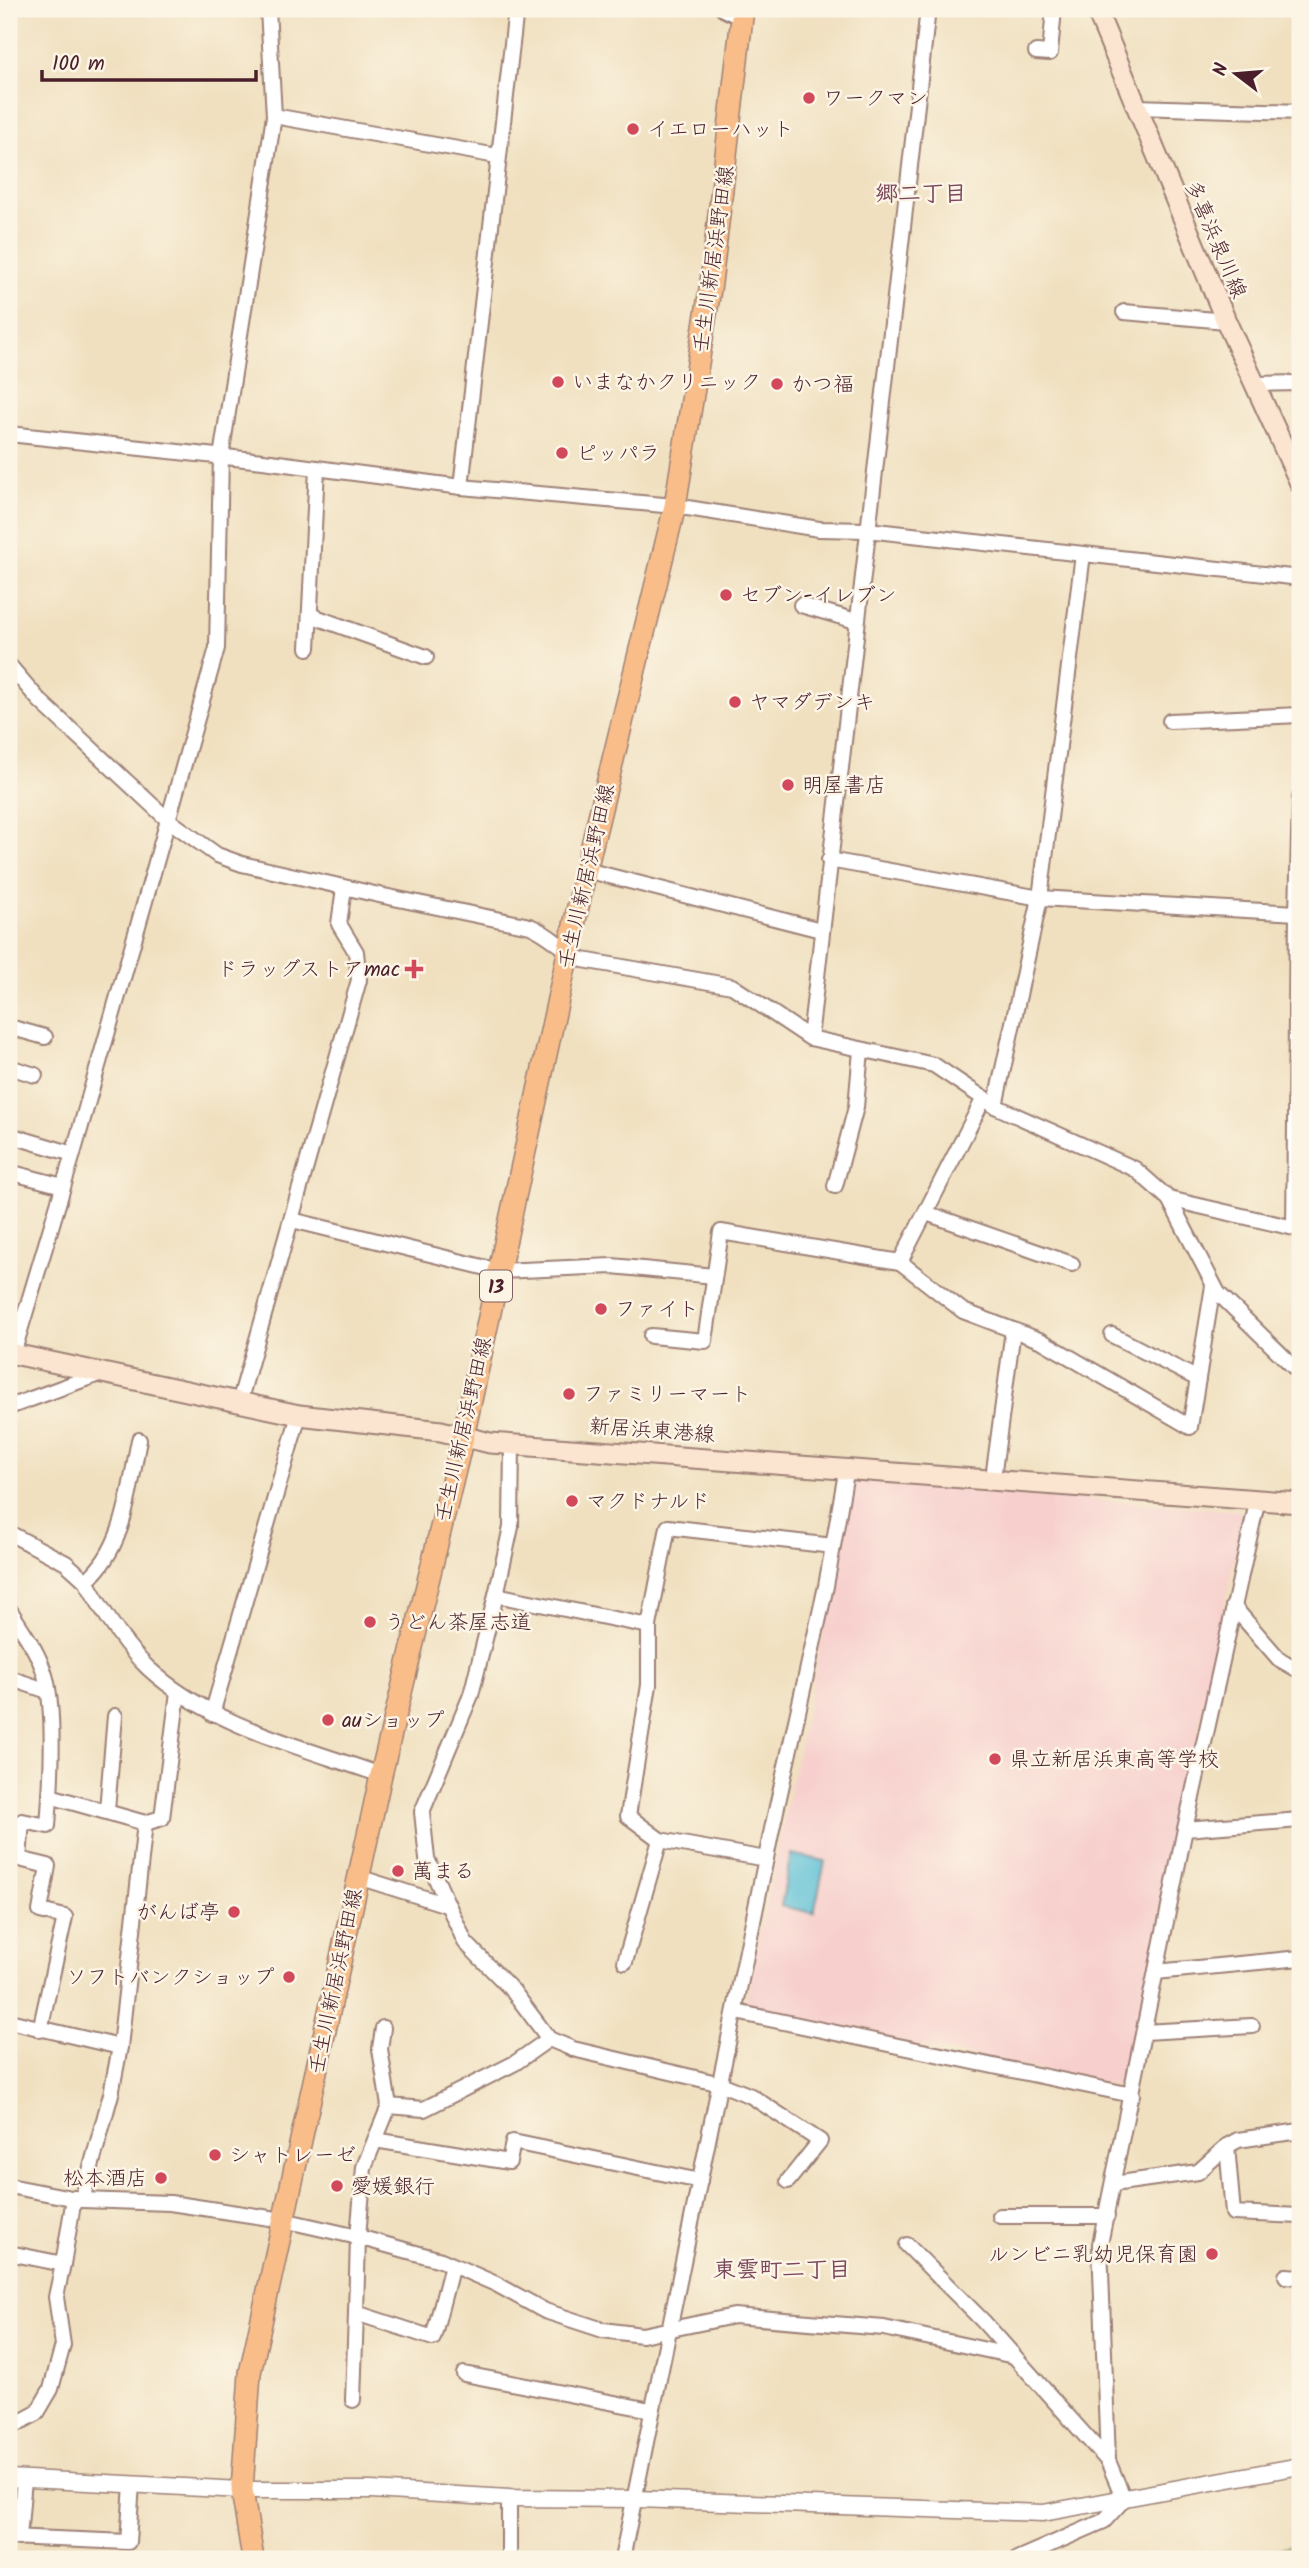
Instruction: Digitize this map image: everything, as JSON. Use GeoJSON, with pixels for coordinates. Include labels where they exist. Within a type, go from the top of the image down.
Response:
{"type":"FeatureCollection","features":[{"type":"Feature","properties":{"kind":"main road","name":"多喜浜泉川線"},"geometry":{"type":"LineString","coordinates":[[1096,9],[1226,321],[1300,483]]}},
{"type":"Feature","properties":{"kind":"main road","name":"壬生川新居浜野田線"},"geometry":{"type":"LineString","coordinates":[[253,2559],[242,2490],[250,2373],[381,1775],[463,1437],[586,870],[675,506],[711,283],[736,12]]}},
{"type":"Feature","properties":{"kind":"main road","name":"新居浜東港線"},"geometry":{"type":"LineString","coordinates":[[11,1353],[299,1415],[441,1431],[463,1437],[512,1443],[1300,1503]]}},
{"type":"Feature","properties":{"kind":"street"},"geometry":{"type":"LineString","coordinates":[[11,1353],[73,1154],[217,648],[221,457],[274,116],[268,9]]}},
{"type":"Feature","properties":{"kind":"street"},"geometry":{"type":"LineString","coordinates":[[461,487],[516,9]]}},
{"type":"Feature","properties":{"kind":"street"},"geometry":{"type":"LineString","coordinates":[[810,1038],[928,9]]}},
{"type":"Feature","properties":{"kind":"street"},"geometry":{"type":"LineString","coordinates":[[1036,52],[1050,53],[1054,9]]}},
{"type":"Feature","properties":{"kind":"street"},"geometry":{"type":"LineString","coordinates":[[1136,107],[1300,111]]}},
{"type":"Feature","properties":{"kind":"street"},"geometry":{"type":"LineString","coordinates":[[274,116],[497,156]]}},
{"type":"Feature","properties":{"kind":"street"},"geometry":{"type":"LineString","coordinates":[[1124,312],[1226,321]]}},
{"type":"Feature","properties":{"kind":"street"},"geometry":{"type":"LineString","coordinates":[[1254,384],[1300,383]]}},
{"type":"Feature","properties":{"kind":"street"},"geometry":{"type":"LineString","coordinates":[[9,434],[317,468],[461,487],[675,506],[819,529],[867,530],[1300,578]]}},
{"type":"Feature","properties":{"kind":"street"},"geometry":{"type":"LineString","coordinates":[[308,648],[317,468]]}},
{"type":"Feature","properties":{"kind":"street"},"geometry":{"type":"LineString","coordinates":[[900,1262],[990,1102],[1040,898],[1083,554]]}},
{"type":"Feature","properties":{"kind":"street"},"geometry":{"type":"LineString","coordinates":[[801,604],[856,621]]}},
{"type":"Feature","properties":{"kind":"street"},"geometry":{"type":"LineString","coordinates":[[310,615],[426,657]]}},
{"type":"Feature","properties":{"kind":"street"},"geometry":{"type":"LineString","coordinates":[[9,665],[39,700],[167,819],[217,855],[344,888],[530,926],[542,931],[568,953],[583,960],[732,986],[810,1038],[934,1065],[990,1102],[1135,1169],[1169,1199],[1213,1286],[1300,1373]]}},
{"type":"Feature","properties":{"kind":"street"},"geometry":{"type":"LineString","coordinates":[[1170,720],[1300,715]]}},
{"type":"Feature","properties":{"kind":"street"},"geometry":{"type":"LineString","coordinates":[[1169,1199],[1297,1229],[1300,797]]}},
{"type":"Feature","properties":{"kind":"street"},"geometry":{"type":"LineString","coordinates":[[829,860],[1040,898],[1298,913]]}},
{"type":"Feature","properties":{"kind":"street"},"geometry":{"type":"LineString","coordinates":[[586,870],[821,930]]}},
{"type":"Feature","properties":{"kind":"street"},"geometry":{"type":"LineString","coordinates":[[239,1403],[359,980],[356,952],[339,924],[344,888]]}},
{"type":"Feature","properties":{"kind":"street"},"geometry":{"type":"LineString","coordinates":[[9,1027],[45,1037]]}},
{"type":"Feature","properties":{"kind":"street"},"geometry":{"type":"LineString","coordinates":[[835,1186],[856,1107],[861,1050]]}},
{"type":"Feature","properties":{"kind":"street"},"geometry":{"type":"LineString","coordinates":[[9,1067],[35,1074]]}},
{"type":"Feature","properties":{"kind":"street"},"geometry":{"type":"LineString","coordinates":[[9,1135],[73,1154]]}},
{"type":"Feature","properties":{"kind":"street"},"geometry":{"type":"LineString","coordinates":[[9,1172],[63,1186]]}},
{"type":"Feature","properties":{"kind":"street"},"geometry":{"type":"LineString","coordinates":[[926,1213],[1072,1264]]}},
{"type":"Feature","properties":{"kind":"street"},"geometry":{"type":"LineString","coordinates":[[292,1220],[499,1271],[612,1266],[714,1276]]}},
{"type":"Feature","properties":{"kind":"street"},"geometry":{"type":"LineString","coordinates":[[651,1336],[705,1341],[721,1232],[900,1262],[963,1311],[1042,1341],[1190,1427],[1213,1286]]}},
{"type":"Feature","properties":{"kind":"street"},"geometry":{"type":"LineString","coordinates":[[993,1478],[1013,1330]]}},
{"type":"Feature","properties":{"kind":"street"},"geometry":{"type":"LineString","coordinates":[[1112,1335],[1198,1379]]}},
{"type":"Feature","properties":{"kind":"street"},"geometry":{"type":"LineString","coordinates":[[9,1408],[99,1374]]}},
{"type":"Feature","properties":{"kind":"street"},"geometry":{"type":"LineString","coordinates":[[212,1714],[299,1415]]}},
{"type":"Feature","properties":{"kind":"street"},"geometry":{"type":"LineString","coordinates":[[86,1581],[102,1567],[115,1540],[139,1440]]}},
{"type":"Feature","properties":{"kind":"street"},"geometry":{"type":"LineString","coordinates":[[512,1443],[511,1527],[471,1695],[422,1812],[426,1859],[465,1942],[513,1991],[549,2039],[573,2049],[721,2084],[751,2096],[820,2141],[788,2181]]}},
{"type":"Feature","properties":{"kind":"street"},"geometry":{"type":"LineString","coordinates":[[622,2559],[833,1546],[847,1467]]}},
{"type":"Feature","properties":{"kind":"street"},"geometry":{"type":"LineString","coordinates":[[1108,2461],[1100,2244],[1185,1829],[1258,1498]]}},
{"type":"Feature","properties":{"kind":"street"},"geometry":{"type":"LineString","coordinates":[[766,1859],[660,1840],[628,1816],[649,1685],[649,1626],[668,1527],[833,1546]]}},
{"type":"Feature","properties":{"kind":"street"},"geometry":{"type":"LineString","coordinates":[[9,1533],[66,1563],[86,1581],[147,1667],[178,1692],[212,1714],[381,1775]]}},
{"type":"Feature","properties":{"kind":"street"},"geometry":{"type":"LineString","coordinates":[[496,1595],[649,1626]]}},
{"type":"Feature","properties":{"kind":"street"},"geometry":{"type":"LineString","coordinates":[[1233,1606],[1279,1658],[1300,1671]]}},
{"type":"Feature","properties":{"kind":"street"},"geometry":{"type":"LineString","coordinates":[[9,1609],[32,1644],[48,1691],[50,1796],[47,1826],[22,1821],[19,1858],[48,1866],[40,1911],[65,1917],[40,2030]]}},
{"type":"Feature","properties":{"kind":"street"},"geometry":{"type":"LineString","coordinates":[[9,1678],[48,1691]]}},
{"type":"Feature","properties":{"kind":"street"},"geometry":{"type":"LineString","coordinates":[[50,1796],[107,1810],[145,1823],[162,1818],[178,1692]]}},
{"type":"Feature","properties":{"kind":"street"},"geometry":{"type":"LineString","coordinates":[[107,1810],[115,1716]]}},
{"type":"Feature","properties":{"kind":"street"},"geometry":{"type":"LineString","coordinates":[[1185,1829],[1300,1820]]}},
{"type":"Feature","properties":{"kind":"street"},"geometry":{"type":"LineString","coordinates":[[9,2428],[37,2413],[51,2389],[63,2345],[56,2297],[78,2199],[111,2094],[120,2047],[145,1823]]}},
{"type":"Feature","properties":{"kind":"street"},"geometry":{"type":"LineString","coordinates":[[625,1962],[660,1840]]}},
{"type":"Feature","properties":{"kind":"street"},"geometry":{"type":"LineString","coordinates":[[358,1877],[447,1905]]}},
{"type":"Feature","properties":{"kind":"street"},"geometry":{"type":"LineString","coordinates":[[1156,1972],[1300,1958]]}},
{"type":"Feature","properties":{"kind":"street"},"geometry":{"type":"LineString","coordinates":[[736,2012],[1132,2095]]}},
{"type":"Feature","properties":{"kind":"street"},"geometry":{"type":"LineString","coordinates":[[9,2021],[120,2047]]}},
{"type":"Feature","properties":{"kind":"street"},"geometry":{"type":"LineString","coordinates":[[1144,2032],[1252,2026]]}},
{"type":"Feature","properties":{"kind":"street"},"geometry":{"type":"LineString","coordinates":[[353,2399],[358,2237],[365,2166],[389,2106],[380,2049],[383,2028]]}},
{"type":"Feature","properties":{"kind":"street"},"geometry":{"type":"LineString","coordinates":[[389,2106],[424,2109],[515,2063],[549,2039]]}},
{"type":"Feature","properties":{"kind":"street"},"geometry":{"type":"LineString","coordinates":[[1113,2184],[1198,2172],[1227,2146],[1238,2140],[1300,2131]]}},
{"type":"Feature","properties":{"kind":"street"},"geometry":{"type":"LineString","coordinates":[[375,2140],[509,2162],[513,2142],[700,2182]]}},
{"type":"Feature","properties":{"kind":"street"},"geometry":{"type":"LineString","coordinates":[[1227,2146],[1233,2213],[1300,2216]]}},
{"type":"Feature","properties":{"kind":"street"},"geometry":{"type":"LineString","coordinates":[[9,2186],[78,2199],[170,2203],[283,2220],[358,2237],[452,2265],[496,2284],[545,2311],[603,2330],[642,2335],[668,2332],[734,2316],[884,2328],[1014,2356]]}},
{"type":"Feature","properties":{"kind":"street"},"geometry":{"type":"LineString","coordinates":[[1000,2216],[1107,2216]]}},
{"type":"Feature","properties":{"kind":"street"},"geometry":{"type":"LineString","coordinates":[[907,2245],[1014,2356],[1108,2461],[1124,2499]]}},
{"type":"Feature","properties":{"kind":"street"},"geometry":{"type":"LineString","coordinates":[[9,2253],[63,2264]]}},
{"type":"Feature","properties":{"kind":"street"},"geometry":{"type":"LineString","coordinates":[[356,2313],[433,2337],[452,2265]]}},
{"type":"Feature","properties":{"kind":"street"},"geometry":{"type":"LineString","coordinates":[[464,2374],[651,2410]]}},
{"type":"Feature","properties":{"kind":"street"},"geometry":{"type":"LineString","coordinates":[[132,2484],[128,2542],[14,2537],[16,2479],[132,2484],[242,2490],[372,2490],[509,2498],[636,2499],[1043,2513],[1300,2466]]}},
{"type":"Feature","properties":{"kind":"street"},"geometry":{"type":"LineString","coordinates":[[509,2498],[509,2559]]}},
{"type":"Feature","properties":{"kind":"street"},"geometry":{"type":"LineString","coordinates":[[1017,2559],[1104,2521],[1124,2499]]}},
{"type":"Feature","properties":{"kind":"shaded area","name":"県立新居浜東高等学校"},"geometry":{"type":"Polygon","coordinates":[[[855,1480],[1241,1511],[1243,1516],[1126,2084],[1120,2087],[748,2010],[745,2003],[855,1480]]]}},
{"type":"Feature","properties":{"kind":"green space"},"geometry":{"type":"Polygon","coordinates":[[[1300,2542],[1300,2559],[1247,2559],[1300,2542]]]}},
{"type":"Feature","properties":{"kind":"water"},"geometry":{"type":"Polygon","coordinates":[[[791,1854],[825,1861],[814,1913],[781,1906],[791,1854]]]}},
{"type":"Feature","properties":{"kind":"place","name":"ワークマン"},"geometry":{"type":"Point","coordinates":[809,98]}},
{"type":"Feature","properties":{"kind":"place","name":"イエローハット"},"geometry":{"type":"Point","coordinates":[633,129]}},
{"type":"Feature","properties":{"kind":"place","name":"いまなかクリニック"},"geometry":{"type":"Point","coordinates":[558,382]}},
{"type":"Feature","properties":{"kind":"place","name":"かつ福"},"geometry":{"type":"Point","coordinates":[777,384]}},
{"type":"Feature","properties":{"kind":"place","name":"ピッパラ"},"geometry":{"type":"Point","coordinates":[562,453]}},
{"type":"Feature","properties":{"kind":"place","name":"セブン-イレブン"},"geometry":{"type":"Point","coordinates":[726,595]}},
{"type":"Feature","properties":{"kind":"place","name":"ヤマダデンキ"},"geometry":{"type":"Point","coordinates":[735,702]}},
{"type":"Feature","properties":{"kind":"place","name":"明屋書店"},"geometry":{"type":"Point","coordinates":[788,785]}},
{"type":"Feature","properties":{"kind":"place","name":"ドラッグストアmac"},"geometry":{"type":"Point","coordinates":[414,969]}},
{"type":"Feature","properties":{"kind":"place","name":"ファイト"},"geometry":{"type":"Point","coordinates":[601,1309]}},
{"type":"Feature","properties":{"kind":"place","name":"ファミリーマート"},"geometry":{"type":"Point","coordinates":[569,1394]}},
{"type":"Feature","properties":{"kind":"place","name":"マクドナルド"},"geometry":{"type":"Point","coordinates":[572,1501]}},
{"type":"Feature","properties":{"kind":"place","name":"うどん茶屋志道"},"geometry":{"type":"Point","coordinates":[370,1622]}},
{"type":"Feature","properties":{"kind":"place","name":"auショップ"},"geometry":{"type":"Point","coordinates":[328,1720]}},
{"type":"Feature","properties":{"kind":"place","name":"県立新居浜東高等学校"},"geometry":{"type":"Point","coordinates":[995,1759]}},
{"type":"Feature","properties":{"kind":"place","name":"萬まる"},"geometry":{"type":"Point","coordinates":[398,1871]}},
{"type":"Feature","properties":{"kind":"place","name":"がんば亭"},"geometry":{"type":"Point","coordinates":[234,1912]}},
{"type":"Feature","properties":{"kind":"place","name":"ソフトバンクショップ"},"geometry":{"type":"Point","coordinates":[289,1977]}},
{"type":"Feature","properties":{"kind":"place","name":"シャトレーゼ"},"geometry":{"type":"Point","coordinates":[215,2155]}},
{"type":"Feature","properties":{"kind":"place","name":"松本酒店"},"geometry":{"type":"Point","coordinates":[161,2178]}},
{"type":"Feature","properties":{"kind":"place","name":"愛媛銀行"},"geometry":{"type":"Point","coordinates":[337,2186]}},
{"type":"Feature","properties":{"kind":"place","name":"ルンビニ乳幼児保育園"},"geometry":{"type":"Point","coordinates":[1212,2254]}},
{"type":"Feature","properties":{"kind":"district","name":"郷二丁目"},"geometry":{"type":"Point","coordinates":[921,193]}},
{"type":"Feature","properties":{"kind":"district","name":"東雲町二丁目"},"geometry":{"type":"Point","coordinates":[782,2269]}}]}
